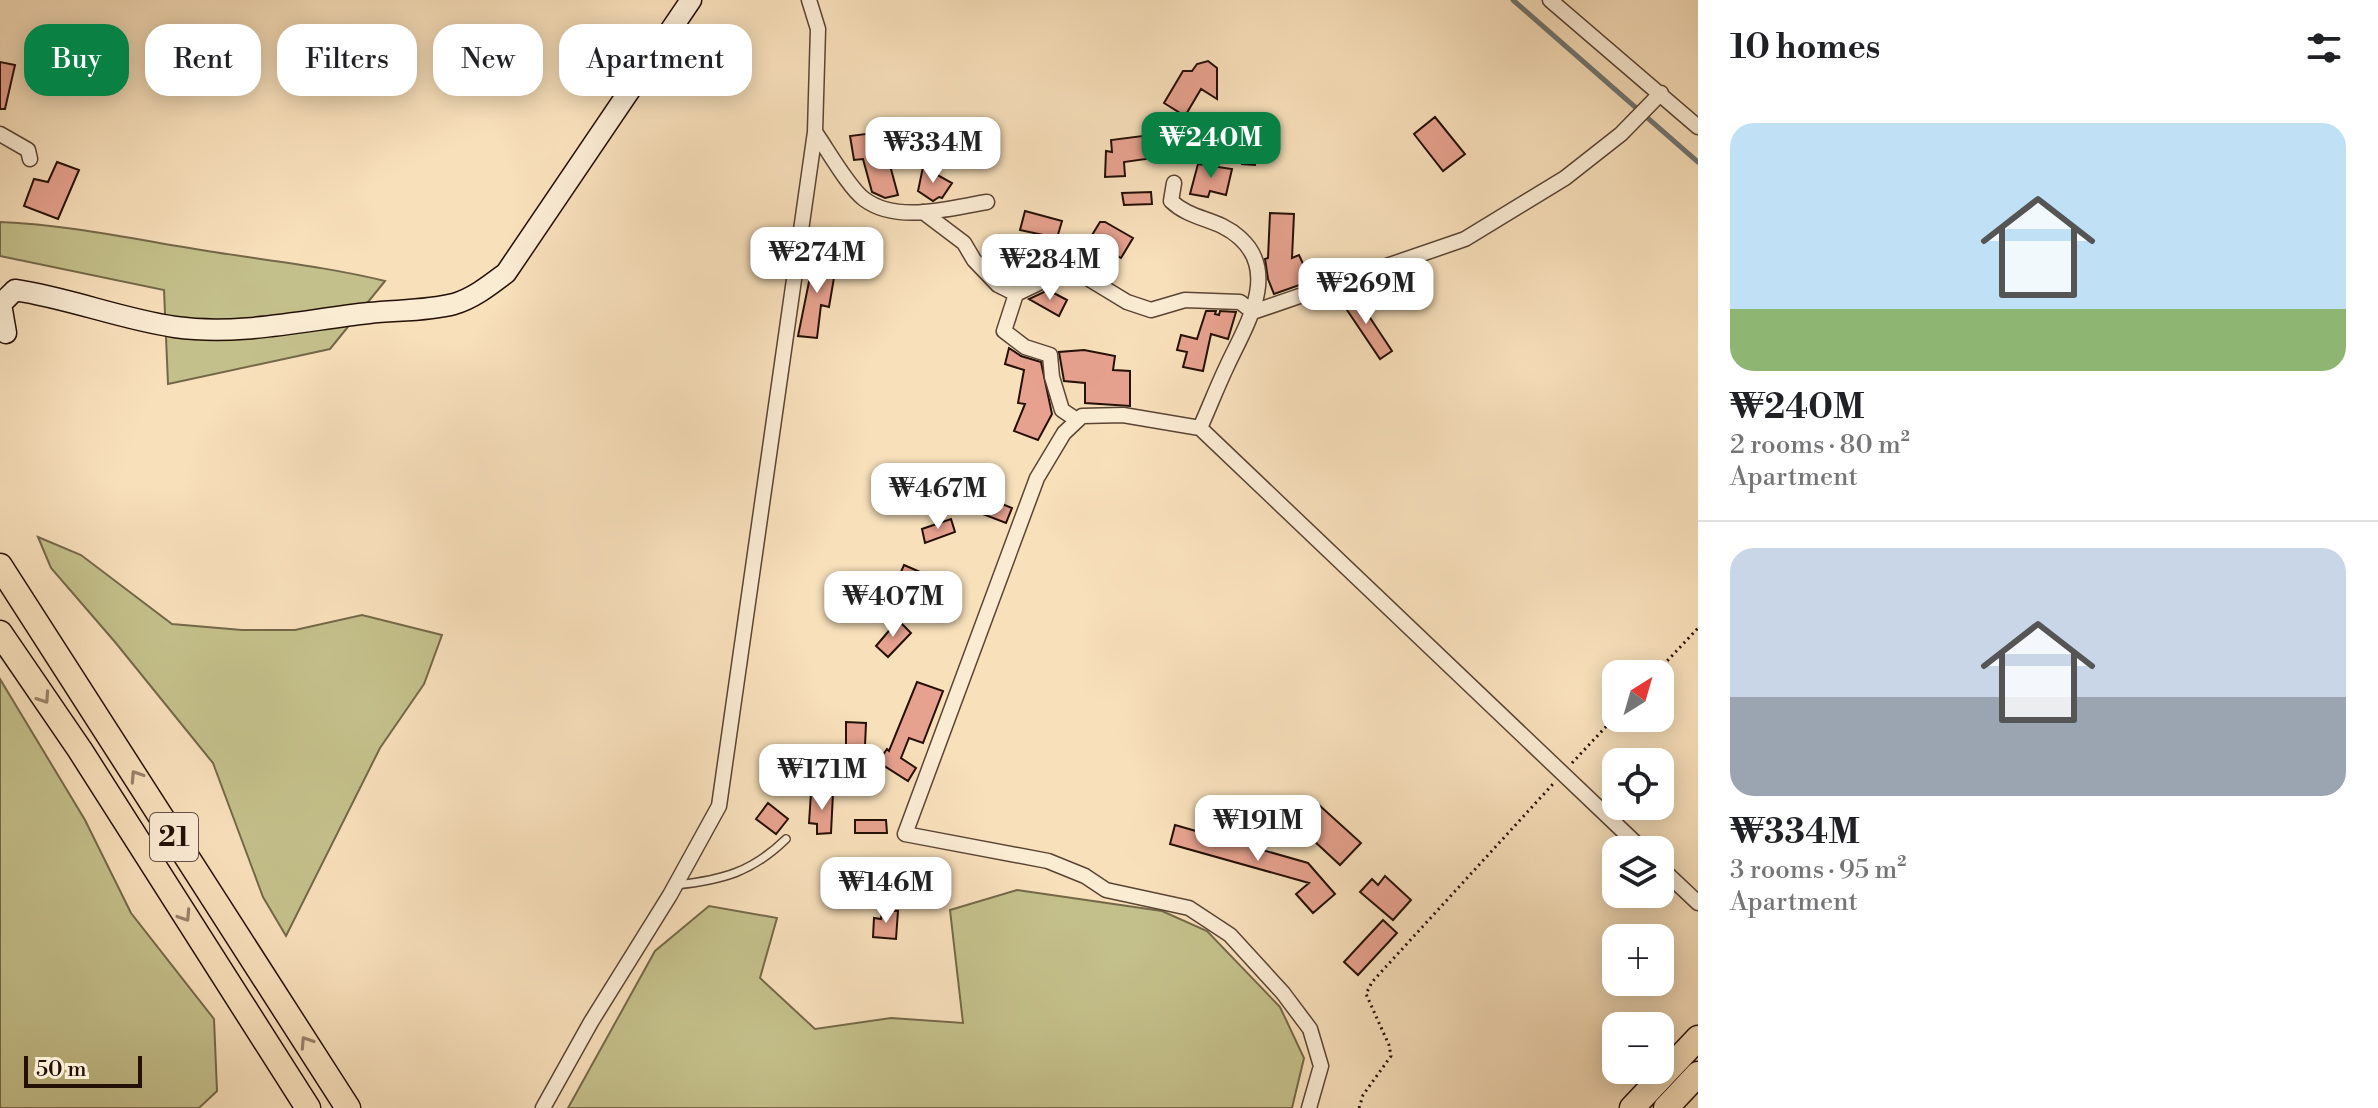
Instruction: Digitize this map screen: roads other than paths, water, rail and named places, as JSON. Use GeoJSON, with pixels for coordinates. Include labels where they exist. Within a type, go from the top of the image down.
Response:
{"type":"FeatureCollection","features":[{"type":"Feature","properties":{"kind":"highway","name":"21"},"geometry":{"type":"LineString","coordinates":[[0,566],[348,1108]]}},
{"type":"Feature","properties":{"kind":"highway","name":"21"},"geometry":{"type":"LineString","coordinates":[[0,633],[80,750],[308,1108]]}},
{"type":"Feature","properties":{"kind":"highway"},"geometry":{"type":"LineString","coordinates":[[1632,1108],[1698,1038]]}},
{"type":"Feature","properties":{"kind":"highway"},"geometry":{"type":"LineString","coordinates":[[1666,1108],[1698,1074]]}},
{"type":"Feature","properties":{"kind":"street"},"geometry":{"type":"LineString","coordinates":[[6,333],[1,304],[15,290],[175,327],[216,329],[276,327],[333,317],[454,304],[481,292],[506,273],[691,0]]}},
{"type":"Feature","properties":{"kind":"street"},"geometry":{"type":"LineString","coordinates":[[543,1108],[591,1022],[676,885],[719,806],[815,132],[818,29],[809,0]]}},
{"type":"Feature","properties":{"kind":"street"},"geometry":{"type":"LineString","coordinates":[[1550,0],[1657,97],[1698,127]]}},
{"type":"Feature","properties":{"kind":"street"},"geometry":{"type":"LineString","coordinates":[[1253,312],[1465,239],[1565,178],[1631,124],[1657,97]]}},
{"type":"Feature","properties":{"kind":"street"},"geometry":{"type":"LineString","coordinates":[[815,132],[862,198],[883,209],[923,212],[987,202]]}},
{"type":"Feature","properties":{"kind":"street"},"geometry":{"type":"LineString","coordinates":[[0,134],[28,150],[30,159]]}},
{"type":"Feature","properties":{"kind":"street"},"geometry":{"type":"LineString","coordinates":[[1174,183],[1171,201],[1183,213],[1216,221],[1239,237],[1254,253],[1259,281],[1253,312],[1200,428]]}},
{"type":"Feature","properties":{"kind":"street"},"geometry":{"type":"LineString","coordinates":[[923,212],[964,243],[974,260],[998,285],[1016,294]]}},
{"type":"Feature","properties":{"kind":"street"},"geometry":{"type":"LineString","coordinates":[[1077,420],[1062,410],[1052,377],[1050,355],[1025,347],[1004,331],[1016,294],[1047,279],[1076,271],[1127,302],[1151,310],[1185,300],[1240,302],[1253,312]]}},
{"type":"Feature","properties":{"kind":"street"},"geometry":{"type":"LineString","coordinates":[[1309,1108],[1321,1066],[1310,1029],[1283,993],[1230,935],[1189,908],[1106,890],[1085,876],[1048,861],[905,834],[1037,478],[1064,433],[1077,420],[1082,416],[1123,415],[1200,428],[1628,836]]}},
{"type":"Feature","properties":{"kind":"street"},"geometry":{"type":"LineString","coordinates":[[1674,880],[1698,903]]}},
{"type":"Feature","properties":{"kind":"lane"},"geometry":{"type":"LineString","coordinates":[[676,885],[737,874],[767,857],[786,839]]}},
{"type":"Feature","properties":{"kind":"waterway"},"geometry":{"type":"LineString","coordinates":[[1513,0],[1698,162]]}}]}
